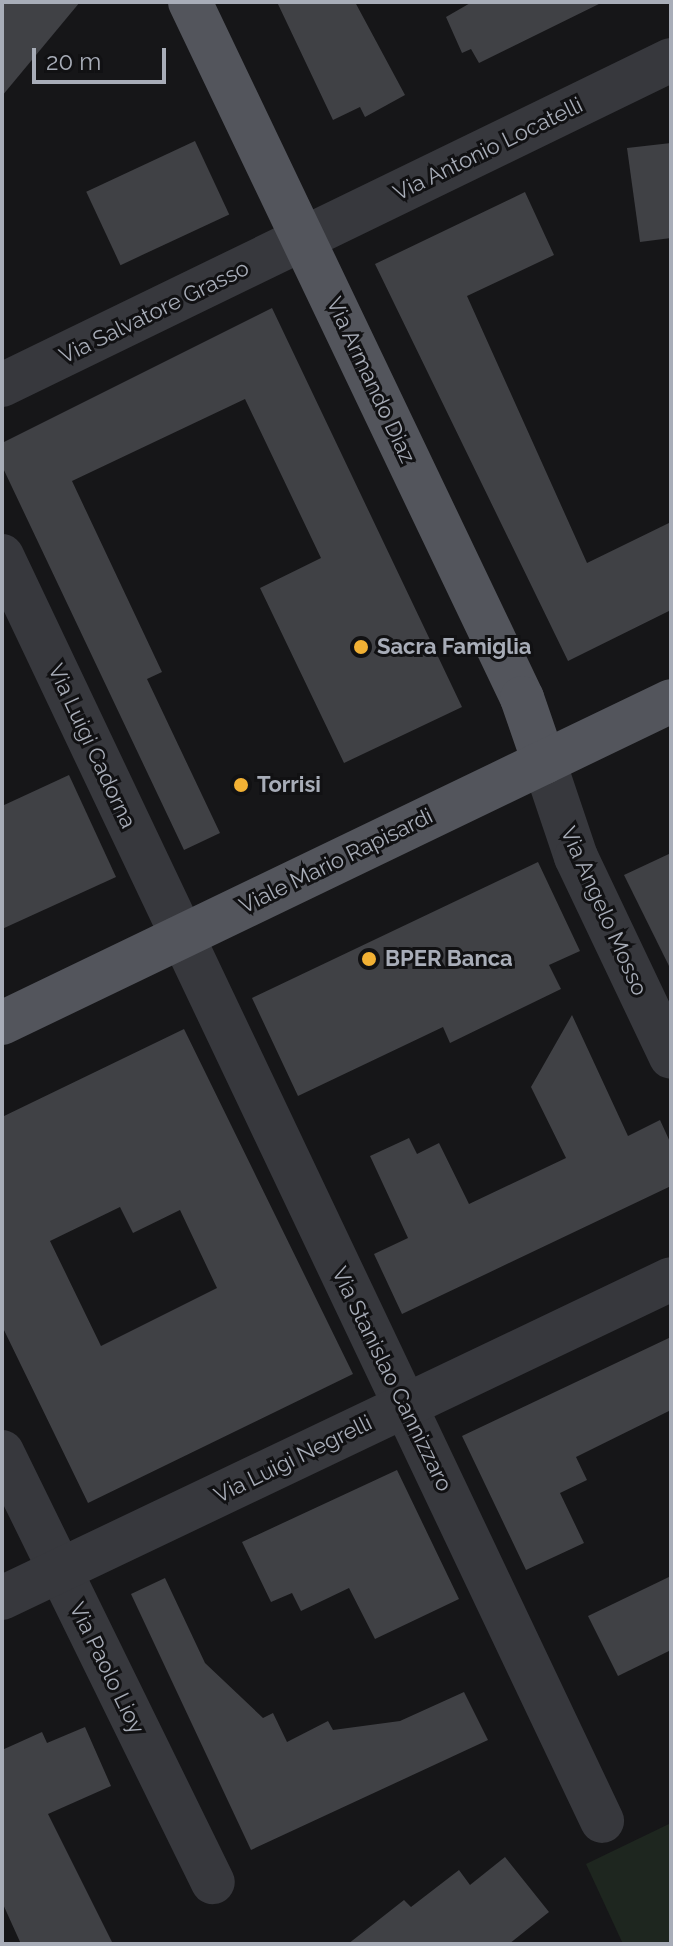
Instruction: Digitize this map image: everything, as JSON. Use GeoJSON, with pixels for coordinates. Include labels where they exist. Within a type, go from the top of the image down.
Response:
{"type":"FeatureCollection","features":[{"type":"Feature","properties":{"kind":"main road","name":"Via Armando Diaz"},"geometry":{"type":"LineString","coordinates":[[190,2],[522,698],[544,762]]}},
{"type":"Feature","properties":{"kind":"main road","name":"Viale Mario Rapisardi"},"geometry":{"type":"LineString","coordinates":[[2,1023],[671,701]]}},
{"type":"Feature","properties":{"kind":"street","name":"Via Antonio Locatelli"},"geometry":{"type":"LineString","coordinates":[[305,239],[671,60]]}},
{"type":"Feature","properties":{"kind":"street","name":"Via Salvatore Grasso"},"geometry":{"type":"LineString","coordinates":[[2,385],[305,239]]}},
{"type":"Feature","properties":{"kind":"street","name":"Via Luigi Cadorna"},"geometry":{"type":"LineString","coordinates":[[2,556],[181,936]]}},
{"type":"Feature","properties":{"kind":"street","name":"Via Angelo Mosso"},"geometry":{"type":"LineString","coordinates":[[544,762],[576,857],[671,1057]]}},
{"type":"Feature","properties":{"kind":"street","name":"Via Stanislao Cannizzaro"},"geometry":{"type":"LineString","coordinates":[[181,936],[602,1821]]}},
{"type":"Feature","properties":{"kind":"street","name":"Via Luigi Negrelli"},"geometry":{"type":"LineString","coordinates":[[2,1598],[671,1279]]}},
{"type":"Feature","properties":{"kind":"street","name":"Via Paolo Lioy"},"geometry":{"type":"LineString","coordinates":[[2,1452],[213,1882]]}},
{"type":"Feature","properties":{"kind":"shaded area"},"geometry":{"type":"Polygon","coordinates":[[[671,1823],[671,1944],[623,1944],[586,1864],[671,1823]]]}},
{"type":"Feature","properties":{"kind":"building"},"geometry":{"type":"Polygon","coordinates":[[[2,2],[80,2],[2,96],[2,2]]]}},
{"type":"Feature","properties":{"kind":"building"},"geometry":{"type":"Polygon","coordinates":[[[277,2],[355,2],[405,95],[365,117],[360,107],[333,120],[277,2]]]}},
{"type":"Feature","properties":{"kind":"building"},"geometry":{"type":"Polygon","coordinates":[[[472,2],[603,2],[479,63],[471,49],[462,53],[446,17],[472,2]]]}},
{"type":"Feature","properties":{"kind":"building"},"geometry":{"type":"Polygon","coordinates":[[[195,141],[229,214],[120,265],[86,192],[195,141]]]}},
{"type":"Feature","properties":{"kind":"building"},"geometry":{"type":"Polygon","coordinates":[[[671,143],[671,238],[640,242],[627,148],[671,143]]]}},
{"type":"Feature","properties":{"kind":"building"},"geometry":{"type":"Polygon","coordinates":[[[525,192],[554,255],[467,296],[587,563],[671,522],[671,610],[568,661],[375,264],[525,192]]]}},
{"type":"Feature","properties":{"kind":"building"},"geometry":{"type":"Polygon","coordinates":[[[272,308],[462,707],[344,763],[260,588],[321,558],[245,399],[72,481],[162,672],[147,679],[220,833],[184,850],[2,466],[2,443],[272,308]]]}},
{"type":"Feature","properties":{"kind":"building"},"geometry":{"type":"Polygon","coordinates":[[[69,775],[116,877],[2,929],[2,806],[69,775]]]}},
{"type":"Feature","properties":{"kind":"building"},"geometry":{"type":"Polygon","coordinates":[[[671,853],[671,970],[624,875],[671,853]]]}},
{"type":"Feature","properties":{"kind":"building"},"geometry":{"type":"Polygon","coordinates":[[[538,862],[580,951],[549,965],[561,989],[450,1043],[443,1027],[298,1096],[252,998],[538,862]]]}},
{"type":"Feature","properties":{"kind":"building"},"geometry":{"type":"Polygon","coordinates":[[[572,1015],[628,1136],[660,1120],[671,1144],[671,1186],[402,1314],[374,1254],[408,1238],[370,1156],[409,1138],[417,1154],[439,1143],[469,1204],[566,1158],[531,1087],[572,1015]]]}},
{"type":"Feature","properties":{"kind":"building"},"geometry":{"type":"Polygon","coordinates":[[[184,1029],[353,1374],[88,1503],[2,1326],[2,1117],[184,1029]],[[120,1207],[50,1241],[101,1346],[217,1288],[180,1210],[133,1233],[120,1207]]]}},
{"type":"Feature","properties":{"kind":"building"},"geometry":{"type":"Polygon","coordinates":[[[671,1337],[671,1410],[576,1457],[587,1480],[560,1493],[584,1543],[526,1570],[462,1436],[671,1337]]]}},
{"type":"Feature","properties":{"kind":"building"},"geometry":{"type":"Polygon","coordinates":[[[397,1470],[459,1599],[375,1639],[349,1588],[301,1611],[292,1593],[271,1602],[242,1542],[397,1470]]]}},
{"type":"Feature","properties":{"kind":"building"},"geometry":{"type":"Polygon","coordinates":[[[671,1576],[671,1650],[618,1676],[588,1616],[671,1576]]]}},
{"type":"Feature","properties":{"kind":"building"},"geometry":{"type":"Polygon","coordinates":[[[165,1578],[205,1663],[263,1718],[273,1713],[287,1742],[328,1721],[333,1730],[400,1721],[464,1692],[488,1740],[251,1850],[131,1594],[165,1578]]]}},
{"type":"Feature","properties":{"kind":"building"},"geometry":{"type":"Polygon","coordinates":[[[85,1727],[111,1786],[48,1814],[113,1944],[21,1944],[2,1902],[2,1750],[42,1732],[47,1743],[85,1727]]]}},
{"type":"Feature","properties":{"kind":"building"},"geometry":{"type":"Polygon","coordinates":[[[505,1857],[549,1912],[509,1944],[348,1944],[404,1900],[411,1907],[459,1870],[470,1885],[505,1857]]]}},
{"type":"Feature","properties":{"kind":"place","name":"Sacra Famiglia"},"geometry":{"type":"Point","coordinates":[361,647]}},
{"type":"Feature","properties":{"kind":"place","name":"Torrisi"},"geometry":{"type":"Point","coordinates":[241,785]}},
{"type":"Feature","properties":{"kind":"place","name":"BPER Banca"},"geometry":{"type":"Point","coordinates":[369,959]}}]}
